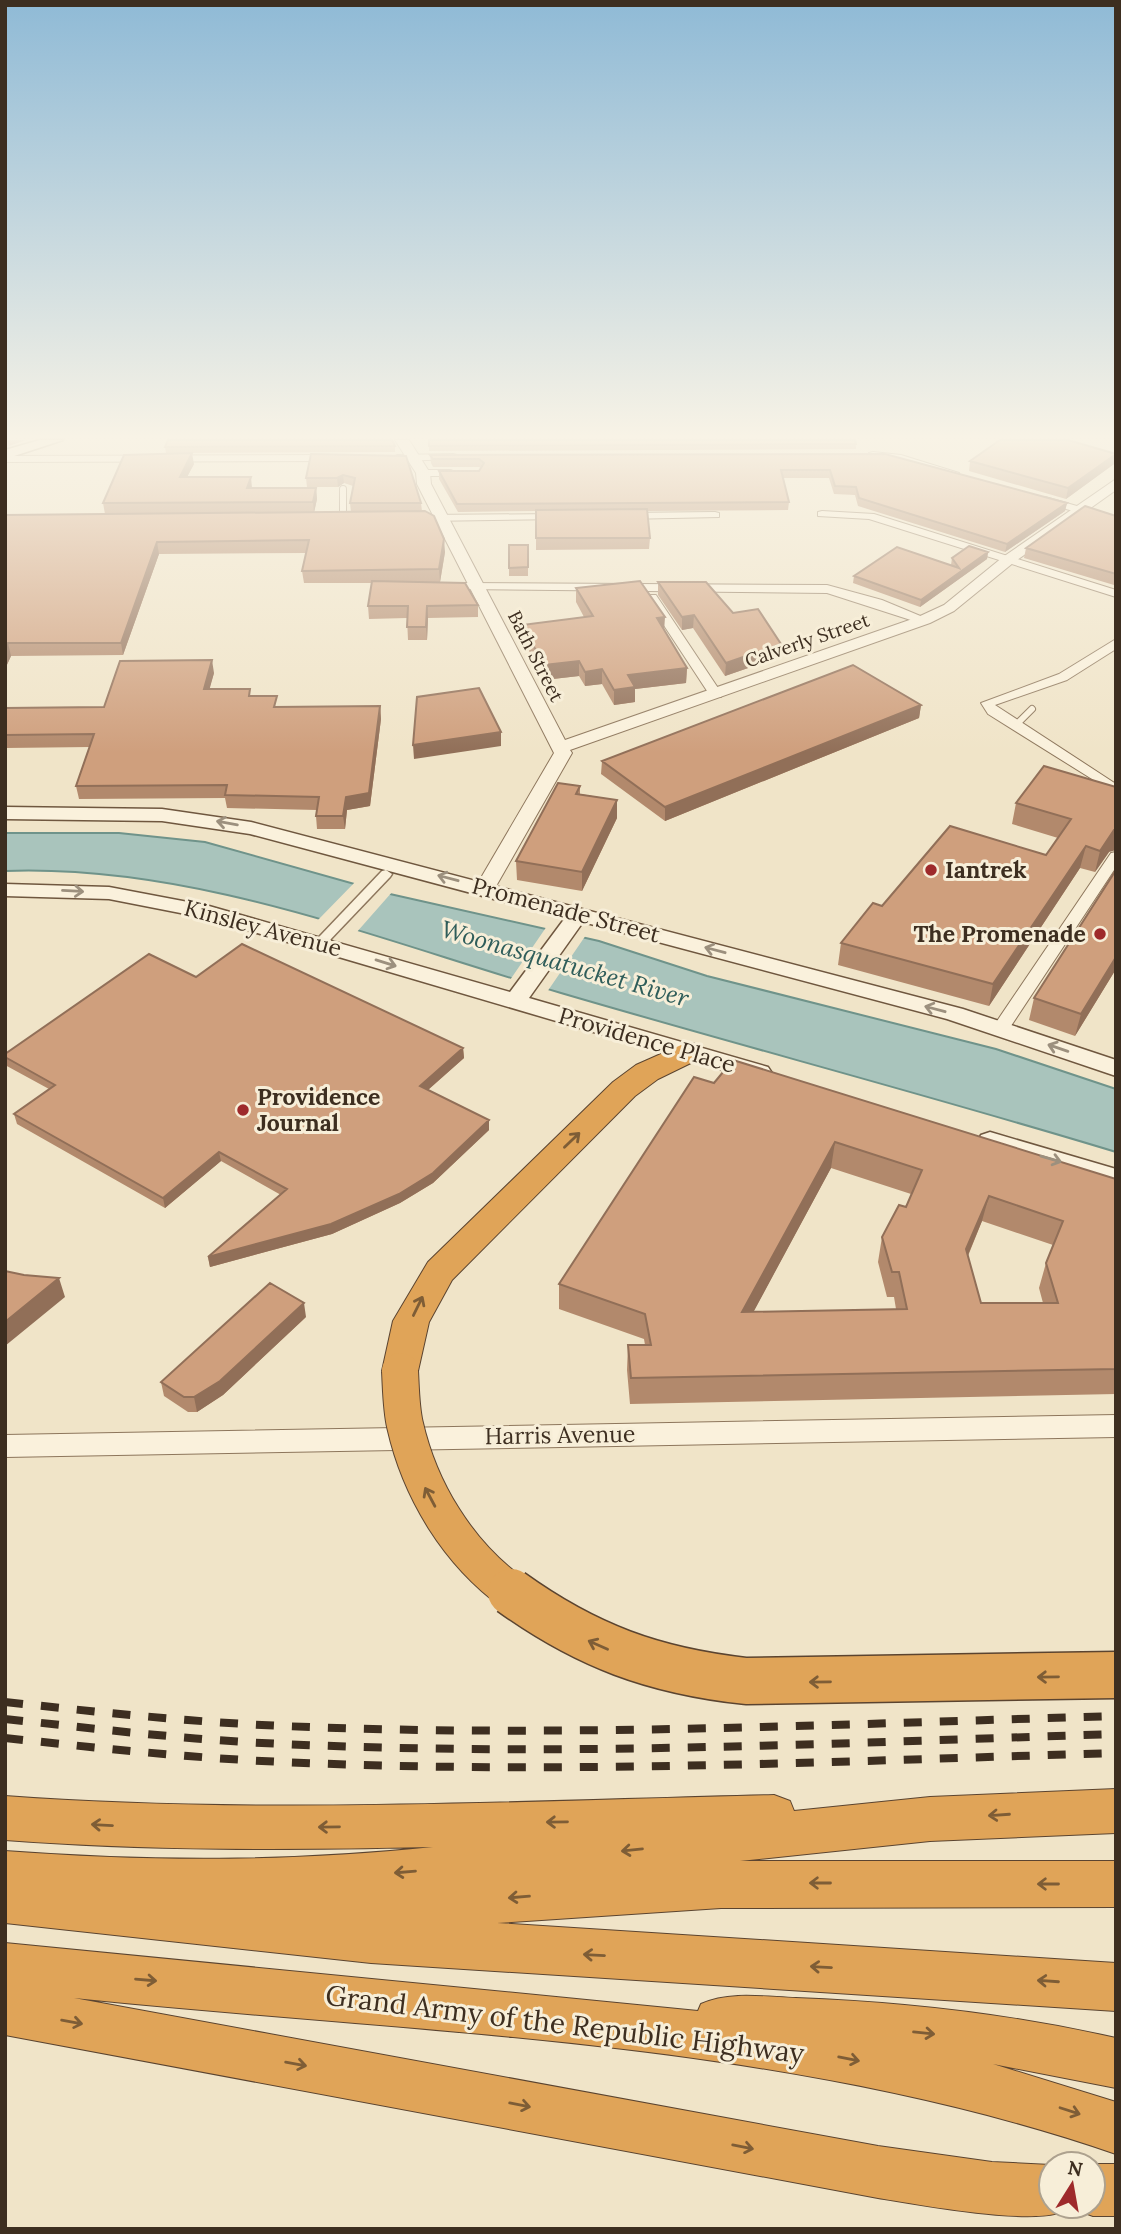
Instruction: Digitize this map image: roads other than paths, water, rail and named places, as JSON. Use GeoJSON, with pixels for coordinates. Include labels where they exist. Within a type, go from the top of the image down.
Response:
{"type":"FeatureCollection","features":[{"type":"Feature","properties":{"kind":"highway"},"geometry":{"type":"LineString","coordinates":[[688,1052],[647,1072],[624,1089],[453,1256],[419,1304],[406,1339],[400,1371],[402,1419],[414,1462],[429,1496],[452,1532],[479,1564],[511,1593],[565,1629],[611,1651],[664,1668],[746,1681],[1116,1675]]}},
{"type":"Feature","properties":{"kind":"highway"},"geometry":{"type":"LineString","coordinates":[[13,1892],[116,1882],[277,1883],[894,1822],[1007,1814],[1116,1811]]}},
{"type":"Feature","properties":{"kind":"highway"},"geometry":{"type":"LineString","coordinates":[[5,1818],[108,1826],[232,1829],[776,1817],[894,1822]]}},
{"type":"Feature","properties":{"kind":"highway"},"geometry":{"type":"LineString","coordinates":[[13,1892],[311,1912],[667,1887],[804,1883],[1116,1884]]}},
{"type":"Feature","properties":{"kind":"highway"},"geometry":{"type":"LineString","coordinates":[[13,1892],[408,1942],[1116,1987]]}},
{"type":"Feature","properties":{"kind":"highway","name":"Grand Army of the Republic Highway"},"geometry":{"type":"LineString","coordinates":[[5,1967],[563,2020],[752,2042],[899,2069],[1044,2102],[1116,2127]]}},
{"type":"Feature","properties":{"kind":"highway"},"geometry":{"type":"LineString","coordinates":[[5,2010],[878,2172],[992,2188],[1037,2190]]}},
{"type":"Feature","properties":{"kind":"highway"},"geometry":{"type":"LineString","coordinates":[[563,2020],[772,2022],[854,2027],[1020,2044],[1116,2063]]}},
{"type":"Feature","properties":{"kind":"main road","name":"Promenade Street"},"geometry":{"type":"LineString","coordinates":[[5,813],[88,811],[209,820],[304,840],[485,888],[573,921],[1000,1028],[1116,1068]]}},
{"type":"Feature","properties":{"kind":"main road","name":"Kinsley Avenue"},"geometry":{"type":"LineString","coordinates":[[5,890],[108,893],[178,905],[520,995]]}},
{"type":"Feature","properties":{"kind":"main road"},"geometry":{"type":"LineString","coordinates":[[520,995],[573,921]]}},
{"type":"Feature","properties":{"kind":"main road","name":"Providence Place"},"geometry":{"type":"LineString","coordinates":[[520,995],[688,1052],[781,1079]]}},
{"type":"Feature","properties":{"kind":"main road"},"geometry":{"type":"LineString","coordinates":[[964,1133],[1116,1178]]}},
{"type":"Feature","properties":{"kind":"street","name":"Bath Street"},"geometry":{"type":"LineString","coordinates":[[456,544],[561,747]]}},
{"type":"Feature","properties":{"kind":"street"},"geometry":{"type":"LineString","coordinates":[[959,544],[1116,594]]}},
{"type":"Feature","properties":{"kind":"street","name":"Calverly Street"},"geometry":{"type":"LineString","coordinates":[[561,747],[924,620],[949,608],[1030,544]]}},
{"type":"Feature","properties":{"kind":"street"},"geometry":{"type":"LineString","coordinates":[[450,587],[827,589],[859,596],[924,620]]}},
{"type":"Feature","properties":{"kind":"street"},"geometry":{"type":"LineString","coordinates":[[645,589],[716,694]]}},
{"type":"Feature","properties":{"kind":"street"},"geometry":{"type":"LineString","coordinates":[[1116,643],[1063,677],[987,703],[993,711],[1015,726],[1116,790]]}},
{"type":"Feature","properties":{"kind":"street"},"geometry":{"type":"LineString","coordinates":[[485,888],[497,872],[563,753],[561,747]]}},
{"type":"Feature","properties":{"kind":"street"},"geometry":{"type":"LineString","coordinates":[[1000,1028],[1116,856]]}},
{"type":"Feature","properties":{"kind":"street"},"geometry":{"type":"LineString","coordinates":[[329,934],[383,877]]}},
{"type":"Feature","properties":{"kind":"street","name":"Harris Avenue"},"geometry":{"type":"LineString","coordinates":[[5,1446],[1116,1426]]}},
{"type":"Feature","properties":{"kind":"lane"},"geometry":{"type":"LineString","coordinates":[[1015,726],[1032,709]]}},
{"type":"Feature","properties":{"kind":"water","name":"Woonasquatucket River"},"geometry":{"type":"Polygon","coordinates":[[[5,833],[119,833],[205,842],[390,894],[599,941],[707,976],[996,1049],[1116,1089],[1116,1152],[561,993],[287,910],[147,880],[76,872],[5,871],[5,833]]]}},
{"type":"Feature","properties":{"kind":"railway"},"geometry":{"type":"LineString","coordinates":[[5,1702],[213,1722],[491,1731],[1116,1716]]}},
{"type":"Feature","properties":{"kind":"railway"},"geometry":{"type":"LineString","coordinates":[[5,1719],[248,1742],[387,1748],[596,1749],[1116,1734]]}},
{"type":"Feature","properties":{"kind":"railway"},"geometry":{"type":"LineString","coordinates":[[5,1738],[248,1760],[387,1766],[596,1767],[1116,1753]]}},
{"type":"Feature","properties":{"kind":"place","name":"Iantrek"},"geometry":{"type":"Point","coordinates":[931,870]}},
{"type":"Feature","properties":{"kind":"place","name":"The Promenade"},"geometry":{"type":"Point","coordinates":[1100,934]}},
{"type":"Feature","properties":{"kind":"place","name":"Providence Journal"},"geometry":{"type":"Point","coordinates":[243,1110]}}]}
